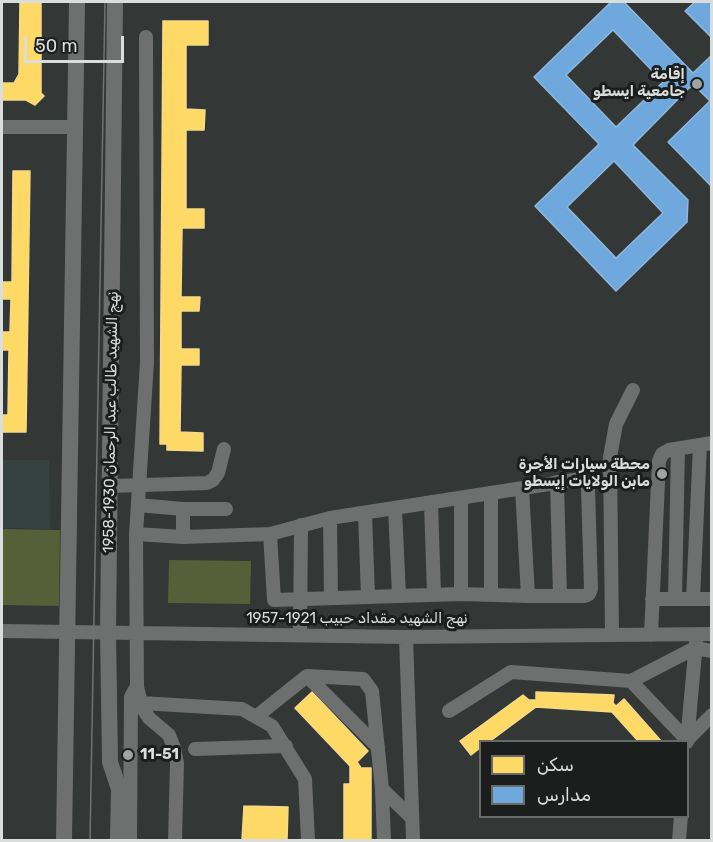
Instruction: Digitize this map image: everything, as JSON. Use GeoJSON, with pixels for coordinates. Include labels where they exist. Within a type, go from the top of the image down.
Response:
{"type":"FeatureCollection","features":[{"type":"Feature","properties":{"kind":"main road"},"geometry":{"type":"LineString","coordinates":[[64,840],[77,2]]}},
{"type":"Feature","properties":{"kind":"main road","name":"نهج الشهيد طالب عبد الرحمان 1930-1958"},"geometry":{"type":"LineString","coordinates":[[116,2],[108,632],[110,762],[118,789],[118,840]]}},
{"type":"Feature","properties":{"kind":"street"},"geometry":{"type":"LineString","coordinates":[[146,37],[147,362],[136,534],[137,687],[141,703],[149,718],[169,735],[174,748],[177,763],[175,840]]}},
{"type":"Feature","properties":{"kind":"street"},"geometry":{"type":"LineString","coordinates":[[2,128],[76,127]]}},
{"type":"Feature","properties":{"kind":"street"},"geometry":{"type":"LineString","coordinates":[[612,635],[610,457],[615,424],[633,390]]}},
{"type":"Feature","properties":{"kind":"street"},"geometry":{"type":"LineString","coordinates":[[651,635],[659,461],[662,454],[706,444],[693,599]]}},
{"type":"Feature","properties":{"kind":"street"},"geometry":{"type":"LineString","coordinates":[[110,486],[207,483],[213,480],[218,473],[224,449]]}},
{"type":"Feature","properties":{"kind":"street"},"geometry":{"type":"LineString","coordinates":[[675,599],[678,449]]}},
{"type":"Feature","properties":{"kind":"street"},"geometry":{"type":"LineString","coordinates":[[136,534],[183,537],[270,534],[330,518],[581,479],[586,482],[591,589],[585,596],[461,594],[277,600],[272,597],[270,534]]}},
{"type":"Feature","properties":{"kind":"street"},"geometry":{"type":"LineString","coordinates":[[557,482],[560,596]]}},
{"type":"Feature","properties":{"kind":"street"},"geometry":{"type":"LineString","coordinates":[[522,488],[528,596]]}},
{"type":"Feature","properties":{"kind":"street"},"geometry":{"type":"LineString","coordinates":[[490,595],[491,493]]}},
{"type":"Feature","properties":{"kind":"street"},"geometry":{"type":"LineString","coordinates":[[461,498],[461,594]]}},
{"type":"Feature","properties":{"kind":"street"},"geometry":{"type":"LineString","coordinates":[[431,502],[435,595]]}},
{"type":"Feature","properties":{"kind":"street"},"geometry":{"type":"LineString","coordinates":[[138,505],[226,509]]}},
{"type":"Feature","properties":{"kind":"street"},"geometry":{"type":"LineString","coordinates":[[183,508],[183,537]]}},
{"type":"Feature","properties":{"kind":"street"},"geometry":{"type":"LineString","coordinates":[[395,508],[399,596]]}},
{"type":"Feature","properties":{"kind":"street"},"geometry":{"type":"LineString","coordinates":[[365,513],[368,597]]}},
{"type":"Feature","properties":{"kind":"street"},"geometry":{"type":"LineString","coordinates":[[330,518],[332,598]]}},
{"type":"Feature","properties":{"kind":"street"},"geometry":{"type":"LineString","coordinates":[[300,635],[301,525]]}},
{"type":"Feature","properties":{"kind":"street"},"geometry":{"type":"LineString","coordinates":[[652,599],[711,599]]}},
{"type":"Feature","properties":{"kind":"street","name":"نهج الشهيد مقداد حبيب 1921-1957"},"geometry":{"type":"LineString","coordinates":[[2,631],[406,637],[651,635],[696,641],[711,634]]}},
{"type":"Feature","properties":{"kind":"street"},"geometry":{"type":"LineString","coordinates":[[406,637],[413,840]]}},
{"type":"Feature","properties":{"kind":"street"},"geometry":{"type":"LineString","coordinates":[[696,641],[711,651]]}},
{"type":"Feature","properties":{"kind":"street"},"geometry":{"type":"LineString","coordinates":[[449,711],[511,672],[631,681],[696,641]]}},
{"type":"Feature","properties":{"kind":"street"},"geometry":{"type":"LineString","coordinates":[[687,740],[696,641]]}},
{"type":"Feature","properties":{"kind":"street"},"geometry":{"type":"LineString","coordinates":[[257,716],[307,676],[363,679],[372,691],[382,789],[384,840]]}},
{"type":"Feature","properties":{"kind":"street"},"geometry":{"type":"LineString","coordinates":[[307,676],[378,747]]}},
{"type":"Feature","properties":{"kind":"street"},"geometry":{"type":"LineString","coordinates":[[631,681],[686,740]]}},
{"type":"Feature","properties":{"kind":"street"},"geometry":{"type":"LineString","coordinates":[[130,840],[131,697],[137,687]]}},
{"type":"Feature","properties":{"kind":"street"},"geometry":{"type":"LineString","coordinates":[[141,703],[242,709],[272,726],[305,778],[308,840]]}},
{"type":"Feature","properties":{"kind":"street"},"geometry":{"type":"LineString","coordinates":[[688,740],[711,715]]}},
{"type":"Feature","properties":{"kind":"street"},"geometry":{"type":"LineString","coordinates":[[195,749],[286,746]]}},
{"type":"Feature","properties":{"kind":"street"},"geometry":{"type":"LineString","coordinates":[[382,789],[412,818]]}},
{"type":"Feature","properties":{"kind":"street"},"geometry":{"type":"LineString","coordinates":[[679,840],[681,818]]}},
{"type":"Feature","properties":{"kind":"shaded area"},"geometry":{"type":"Polygon","coordinates":[[[2,460],[49,460],[50,529],[2,528],[2,460]]]}},
{"type":"Feature","properties":{"kind":"green space"},"geometry":{"type":"Polygon","coordinates":[[[2,529],[60,530],[59,606],[2,605],[2,529]]]}},
{"type":"Feature","properties":{"kind":"green space"},"geometry":{"type":"Polygon","coordinates":[[[169,560],[251,561],[250,604],[168,603],[169,560]]]}},
{"type":"Feature","properties":{"kind":"building: سكن"},"geometry":{"type":"Polygon","coordinates":[[[20,2],[41,2],[41,93],[44,96],[35,105],[26,100],[2,100],[2,83],[14,83],[19,74],[20,2]]]}},
{"type":"Feature","properties":{"kind":"building: سكن"},"geometry":{"type":"Polygon","coordinates":[[[163,21],[208,21],[208,45],[186,45],[186,109],[205,110],[204,130],[186,130],[186,209],[204,209],[204,228],[182,228],[181,297],[200,297],[199,311],[181,311],[181,349],[199,349],[199,365],[181,365],[180,432],[203,433],[203,451],[167,450],[167,444],[160,444],[163,21]]]}},
{"type":"Feature","properties":{"kind":"building: سكن"},"geometry":{"type":"Polygon","coordinates":[[[13,171],[30,171],[26,432],[2,432],[2,415],[8,415],[9,350],[2,350],[2,332],[10,332],[11,299],[2,299],[2,282],[12,282],[13,171]]]}},
{"type":"Feature","properties":{"kind":"building: سكن"},"geometry":{"type":"Polygon","coordinates":[[[312,692],[368,751],[357,762],[361,768],[371,768],[371,840],[344,840],[344,784],[350,784],[350,766],[295,708],[312,692]]]}},
{"type":"Feature","properties":{"kind":"building: سكن"},"geometry":{"type":"Polygon","coordinates":[[[536,692],[614,695],[613,703],[616,706],[624,699],[660,740],[637,740],[612,712],[536,707],[492,740],[479,740],[479,749],[471,755],[460,741],[523,695],[529,700],[536,700],[536,692]]]}},
{"type":"Feature","properties":{"kind":"building: سكن"},"geometry":{"type":"Polygon","coordinates":[[[244,806],[288,807],[287,840],[242,840],[244,806]]]}},
{"type":"Feature","properties":{"kind":"building: مدارس"},"geometry":{"type":"Polygon","coordinates":[[[611,2],[624,2],[693,73],[712,55],[712,187],[668,142],[710,101],[695,86],[689,88],[633,145],[688,200],[687,222],[616,291],[535,206],[599,144],[534,77],[611,2]],[[613,30],[566,75],[616,127],[663,82],[613,30]],[[614,161],[567,207],[616,258],[663,213],[614,161]]]}},
{"type":"Feature","properties":{"kind":"building: مدارس"},"geometry":{"type":"Polygon","coordinates":[[[695,2],[712,2],[712,38],[685,11],[695,2]]]}},
{"type":"Feature","properties":{"kind":"tram line"},"geometry":{"type":"LineString","coordinates":[[90,840],[105,2]]}},
{"type":"Feature","properties":{"kind":"place","name":"إقامة جامعية ايسطو"},"geometry":{"type":"Point","coordinates":[697,84]}},
{"type":"Feature","properties":{"kind":"place","name":"محطة سيارات الأجرة مابن الولايات إيسطو"},"geometry":{"type":"Point","coordinates":[662,474]}},
{"type":"Feature","properties":{"kind":"place","name":"11-51"},"geometry":{"type":"Point","coordinates":[128,755]}}]}
